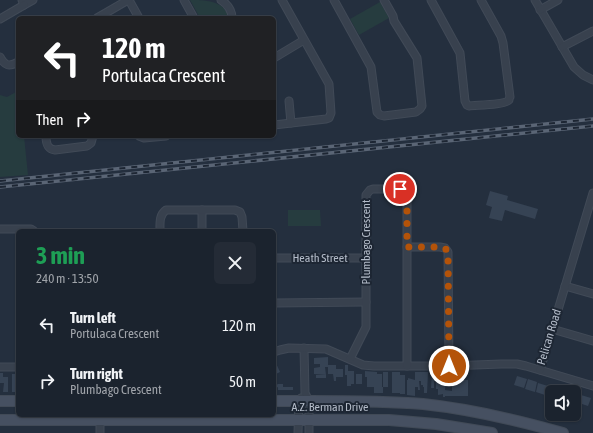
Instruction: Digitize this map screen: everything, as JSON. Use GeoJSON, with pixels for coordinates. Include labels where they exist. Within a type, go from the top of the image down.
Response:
{"type":"FeatureCollection","features":[{"type":"Feature","properties":{"kind":"main road","name":"A.Z. Berman Drive"},"geometry":{"type":"LineString","coordinates":[[276,401],[304,398],[423,404],[467,410],[527,423],[563,433]]}},
{"type":"Feature","properties":{"kind":"main road"},"geometry":{"type":"LineString","coordinates":[[0,401],[16,401]]}},
{"type":"Feature","properties":{"kind":"main road","name":"A.Z. Berman Drive"},"geometry":{"type":"LineString","coordinates":[[0,420],[100,417],[389,420],[419,422],[488,432]]}},
{"type":"Feature","properties":{"kind":"street"},"geometry":{"type":"LineString","coordinates":[[0,19],[23,3],[34,0]]}},
{"type":"Feature","properties":{"kind":"street"},"geometry":{"type":"LineString","coordinates":[[100,16],[128,0],[138,16]]}},
{"type":"Feature","properties":{"kind":"street"},"geometry":{"type":"LineString","coordinates":[[184,0],[193,16]]}},
{"type":"Feature","properties":{"kind":"street"},"geometry":{"type":"LineString","coordinates":[[221,0],[230,8],[232,16]]}},
{"type":"Feature","properties":{"kind":"street"},"geometry":{"type":"LineString","coordinates":[[276,125],[326,120],[332,113],[329,84],[282,0]]}},
{"type":"Feature","properties":{"kind":"street"},"geometry":{"type":"LineString","coordinates":[[337,1],[371,67],[377,112],[384,116],[416,112],[422,106],[417,58],[394,21],[393,16],[384,0]]}},
{"type":"Feature","properties":{"kind":"street"},"geometry":{"type":"LineString","coordinates":[[431,0],[460,53],[465,101],[469,106],[507,101],[510,96],[501,36],[481,0]]}},
{"type":"Feature","properties":{"kind":"street"},"geometry":{"type":"LineString","coordinates":[[535,0],[570,62],[577,71],[593,80]]}},
{"type":"Feature","properties":{"kind":"street"},"geometry":{"type":"LineString","coordinates":[[540,10],[558,0]]}},
{"type":"Feature","properties":{"kind":"street"},"geometry":{"type":"LineString","coordinates":[[562,47],[593,31]]}},
{"type":"Feature","properties":{"kind":"street"},"geometry":{"type":"LineString","coordinates":[[276,57],[304,40]]}},
{"type":"Feature","properties":{"kind":"street"},"geometry":{"type":"LineString","coordinates":[[0,57],[4,63],[8,65],[16,63]]}},
{"type":"Feature","properties":{"kind":"street"},"geometry":{"type":"LineString","coordinates":[[289,100],[291,123]]}},
{"type":"Feature","properties":{"kind":"street"},"geometry":{"type":"LineString","coordinates":[[46,138],[48,146],[55,150],[86,146],[91,143],[92,138]]}},
{"type":"Feature","properties":{"kind":"street","name":"Plumbago Crescent"},"geometry":{"type":"LineString","coordinates":[[350,360],[366,327],[366,195],[370,190],[400,189],[406,194],[407,197],[408,366]]}},
{"type":"Feature","properties":{"kind":"street","name":"Pelican Road"},"geometry":{"type":"LineString","coordinates":[[276,351],[284,349],[304,348],[326,349],[368,366],[516,364],[540,370],[593,193]]}},
{"type":"Feature","properties":{"kind":"street"},"geometry":{"type":"LineString","coordinates":[[160,229],[160,218],[162,213],[166,210],[235,210],[240,212],[243,229]]}},
{"type":"Feature","properties":{"kind":"street"},"geometry":{"type":"LineString","coordinates":[[202,210],[202,229]]}},
{"type":"Feature","properties":{"kind":"street"},"geometry":{"type":"LineString","coordinates":[[0,229],[31,229]]}},
{"type":"Feature","properties":{"kind":"street"},"geometry":{"type":"LineString","coordinates":[[407,247],[440,247],[445,248],[448,252],[449,366]]}},
{"type":"Feature","properties":{"kind":"street","name":"Heath Street"},"geometry":{"type":"LineString","coordinates":[[276,258],[366,258]]}},
{"type":"Feature","properties":{"kind":"street"},"geometry":{"type":"LineString","coordinates":[[565,286],[593,294]]}},
{"type":"Feature","properties":{"kind":"street"},"geometry":{"type":"LineString","coordinates":[[276,303],[366,302]]}},
{"type":"Feature","properties":{"kind":"street"},"geometry":{"type":"LineString","coordinates":[[552,329],[593,341]]}},
{"type":"Feature","properties":{"kind":"street"},"geometry":{"type":"LineString","coordinates":[[304,348],[304,420],[309,433]]}},
{"type":"Feature","properties":{"kind":"street"},"geometry":{"type":"LineString","coordinates":[[0,367],[16,367]]}},
{"type":"Feature","properties":{"kind":"street"},"geometry":{"type":"LineString","coordinates":[[540,370],[593,386]]}},
{"type":"Feature","properties":{"kind":"street"},"geometry":{"type":"LineString","coordinates":[[298,433],[304,420],[304,398]]}},
{"type":"Feature","properties":{"kind":"street"},"geometry":{"type":"LineString","coordinates":[[100,417],[100,433]]}},
{"type":"Feature","properties":{"kind":"green space"},"geometry":{"type":"Polygon","coordinates":[[[190,0],[201,0],[219,4],[227,16],[199,16],[190,0]]]}},
{"type":"Feature","properties":{"kind":"green space"},"geometry":{"type":"Polygon","coordinates":[[[380,2],[389,18],[359,35],[350,19],[380,2]]]}},
{"type":"Feature","properties":{"kind":"green space"},"geometry":{"type":"Polygon","coordinates":[[[16,92],[16,138],[24,138],[28,175],[0,177],[0,95],[7,97],[16,92]]]}},
{"type":"Feature","properties":{"kind":"green space"},"geometry":{"type":"Polygon","coordinates":[[[288,210],[320,210],[321,226],[288,226],[288,210]]]}},
{"type":"Feature","properties":{"kind":"building"},"geometry":{"type":"Polygon","coordinates":[[[490,191],[508,196],[507,200],[538,209],[535,219],[505,210],[502,221],[489,218],[492,207],[486,205],[490,191]]]}},
{"type":"Feature","properties":{"kind":"building"},"geometry":{"type":"Polygon","coordinates":[[[328,357],[328,365],[336,365],[336,369],[343,369],[343,377],[336,377],[336,381],[334,381],[333,374],[328,374],[328,367],[325,367],[326,375],[314,374],[314,368],[320,367],[320,364],[314,364],[314,358],[328,357]]]}},
{"type":"Feature","properties":{"kind":"building"},"geometry":{"type":"Polygon","coordinates":[[[276,363],[280,372],[276,374],[276,363]]]}},
{"type":"Feature","properties":{"kind":"building"},"geometry":{"type":"Polygon","coordinates":[[[345,365],[348,365],[348,371],[354,371],[354,384],[351,384],[351,386],[347,386],[345,365]]]}},
{"type":"Feature","properties":{"kind":"building"},"geometry":{"type":"Polygon","coordinates":[[[365,371],[382,374],[383,393],[374,393],[374,387],[367,387],[367,377],[365,377],[365,371]]]}},
{"type":"Feature","properties":{"kind":"building"},"geometry":{"type":"Polygon","coordinates":[[[383,372],[388,372],[388,387],[383,387],[383,372]]]}},
{"type":"Feature","properties":{"kind":"building"},"geometry":{"type":"Polygon","coordinates":[[[392,372],[400,372],[400,375],[405,375],[405,394],[392,393],[392,372]]]}},
{"type":"Feature","properties":{"kind":"building"},"geometry":{"type":"Polygon","coordinates":[[[415,372],[428,372],[427,393],[424,393],[424,387],[421,385],[421,381],[419,381],[420,390],[418,390],[418,387],[415,387],[415,396],[407,395],[407,380],[408,378],[415,380],[415,372]]]}},
{"type":"Feature","properties":{"kind":"building"},"geometry":{"type":"Polygon","coordinates":[[[432,372],[436,372],[434,388],[431,388],[432,372]]]}},
{"type":"Feature","properties":{"kind":"building"},"geometry":{"type":"Polygon","coordinates":[[[0,373],[3,373],[3,377],[8,377],[8,392],[3,392],[4,383],[0,383],[0,373]]]}},
{"type":"Feature","properties":{"kind":"building"},"geometry":{"type":"Polygon","coordinates":[[[12,374],[16,374],[16,392],[12,392],[12,374]]]}},
{"type":"Feature","properties":{"kind":"building"},"geometry":{"type":"Polygon","coordinates":[[[356,374],[362,374],[362,384],[356,384],[356,374]]]}},
{"type":"Feature","properties":{"kind":"building"},"geometry":{"type":"Polygon","coordinates":[[[316,375],[326,375],[326,378],[316,378],[316,375]]]}},
{"type":"Feature","properties":{"kind":"building"},"geometry":{"type":"Polygon","coordinates":[[[517,376],[527,379],[524,388],[514,385],[517,376]]]}},
{"type":"Feature","properties":{"kind":"building"},"geometry":{"type":"Polygon","coordinates":[[[438,377],[446,377],[445,390],[452,391],[452,380],[468,380],[468,396],[443,397],[443,394],[438,395],[436,382],[438,382],[438,377]]]}},
{"type":"Feature","properties":{"kind":"building"},"geometry":{"type":"Polygon","coordinates":[[[528,379],[537,382],[535,392],[525,389],[528,379]]]}},
{"type":"Feature","properties":{"kind":"building"},"geometry":{"type":"Polygon","coordinates":[[[538,383],[545,385],[545,395],[536,392],[538,383]]]}},
{"type":"Feature","properties":{"kind":"building"},"geometry":{"type":"Polygon","coordinates":[[[283,384],[283,387],[293,387],[293,390],[278,390],[276,385],[283,384]]]}},
{"type":"Feature","properties":{"kind":"building"},"geometry":{"type":"Polygon","coordinates":[[[581,395],[591,398],[588,406],[581,404],[581,395]]]}},
{"type":"Feature","properties":{"kind":"railway"},"geometry":{"type":"LineString","coordinates":[[0,181],[593,119]]}},
{"type":"Feature","properties":{"kind":"railway"},"geometry":{"type":"LineString","coordinates":[[0,187],[593,126]]}},
{"type":"Feature","properties":{"kind":"route"},"geometry":{"type":"LineString","coordinates":[[400,189],[404,191],[407,197],[407,247],[444,247],[448,252],[449,366]]}}]}
